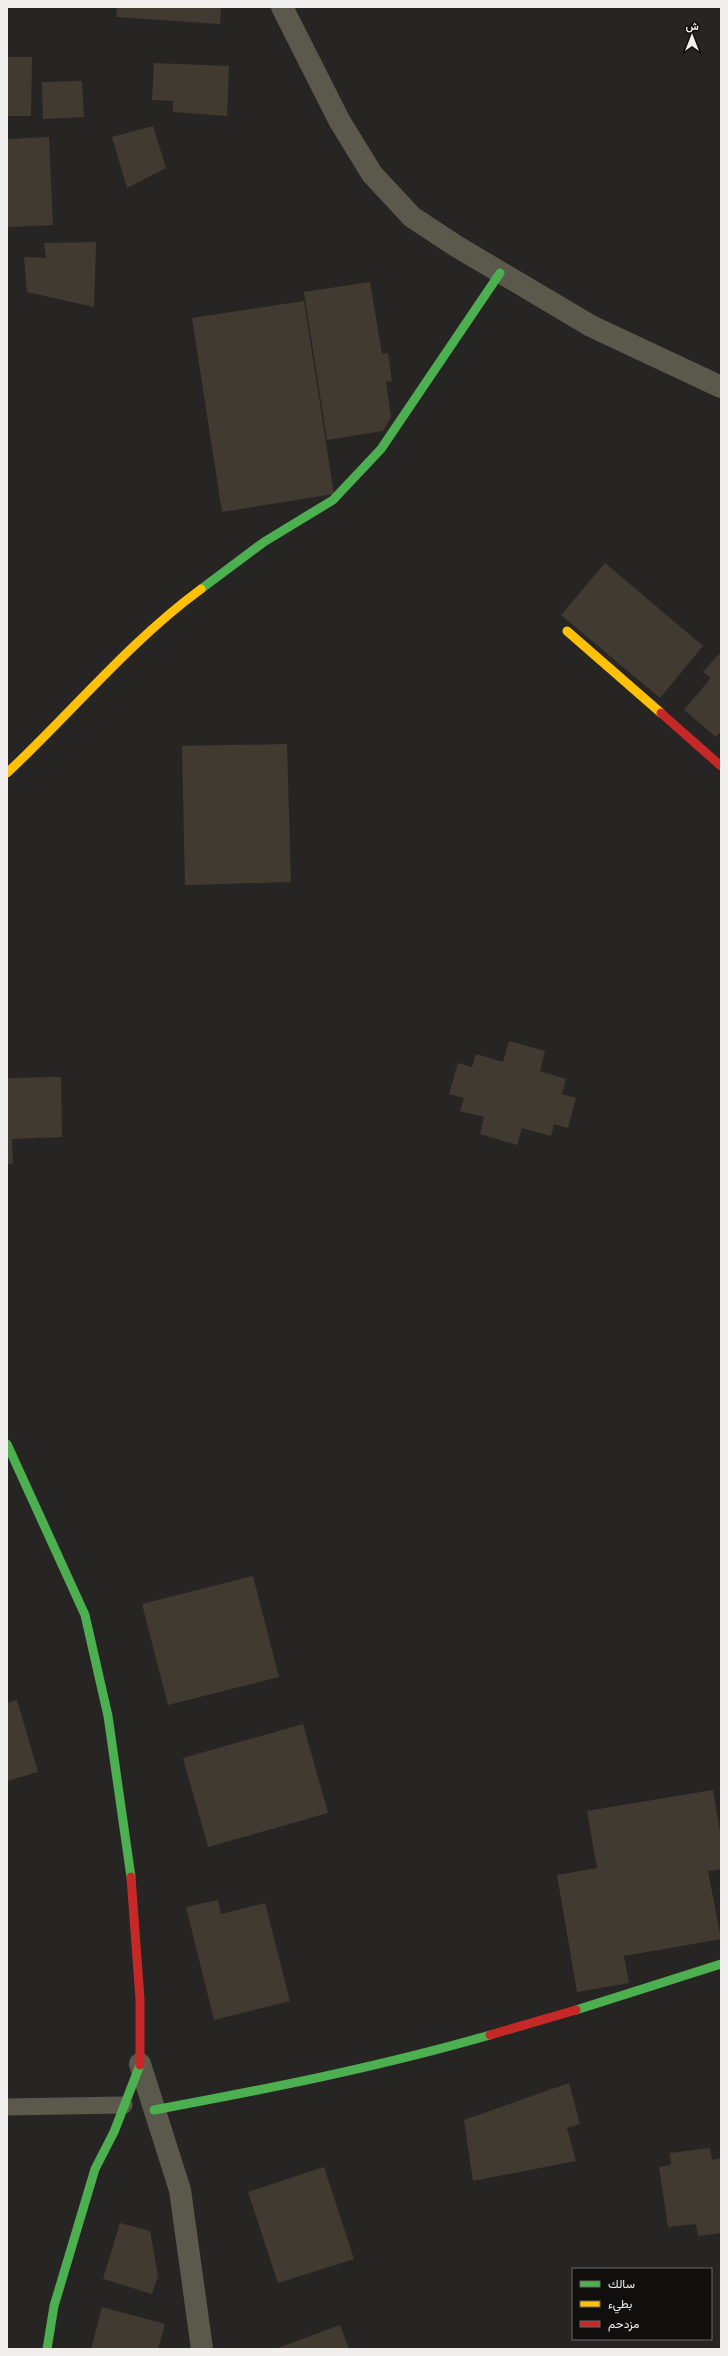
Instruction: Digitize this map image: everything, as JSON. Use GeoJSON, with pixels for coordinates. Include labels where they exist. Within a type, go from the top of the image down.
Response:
{"type":"FeatureCollection","features":[{"type":"Feature","properties":{"kind":"street"},"geometry":{"type":"LineString","coordinates":[[282,7],[339,120],[372,174],[412,217],[500,273],[591,326],[721,387]]}},
{"type":"Feature","properties":{"kind":"street"},"geometry":{"type":"LineString","coordinates":[[7,773],[43,739],[113,666],[182,603],[264,542],[334,500],[381,449],[500,273]]}},
{"type":"Feature","properties":{"kind":"street"},"geometry":{"type":"LineString","coordinates":[[567,631],[721,766]]}},
{"type":"Feature","properties":{"kind":"street"},"geometry":{"type":"LineString","coordinates":[[7,1444],[85,1615],[108,1716],[129,1856],[135,1918],[140,1999],[140,2064],[180,2190],[202,2349]]}},
{"type":"Feature","properties":{"kind":"street"},"geometry":{"type":"LineString","coordinates":[[154,2110],[258,2091],[427,2053],[623,1996],[721,1964]]}},
{"type":"Feature","properties":{"kind":"street"},"geometry":{"type":"LineString","coordinates":[[48,2349],[54,2306],[95,2169],[114,2132],[140,2064]]}},
{"type":"Feature","properties":{"kind":"lane"},"geometry":{"type":"LineString","coordinates":[[7,2107],[124,2105]]}},
{"type":"Feature","properties":{"kind":"building"},"geometry":{"type":"Polygon","coordinates":[[[117,7],[221,7],[220,24],[116,17],[117,7]]]}},
{"type":"Feature","properties":{"kind":"building"},"geometry":{"type":"Polygon","coordinates":[[[7,57],[32,57],[31,116],[7,116],[7,57]]]}},
{"type":"Feature","properties":{"kind":"building"},"geometry":{"type":"Polygon","coordinates":[[[154,63],[229,66],[227,116],[173,112],[173,101],[152,100],[154,63]]]}},
{"type":"Feature","properties":{"kind":"building"},"geometry":{"type":"Polygon","coordinates":[[[82,81],[84,117],[43,119],[42,82],[82,81]]]}},
{"type":"Feature","properties":{"kind":"building"},"geometry":{"type":"Polygon","coordinates":[[[153,126],[166,168],[127,188],[112,137],[153,126]]]}},
{"type":"Feature","properties":{"kind":"building"},"geometry":{"type":"Polygon","coordinates":[[[49,137],[53,225],[7,227],[7,139],[49,137]]]}},
{"type":"Feature","properties":{"kind":"building"},"geometry":{"type":"Polygon","coordinates":[[[96,242],[94,307],[27,292],[24,257],[46,258],[44,243],[96,242]]]}},
{"type":"Feature","properties":{"kind":"building"},"geometry":{"type":"Polygon","coordinates":[[[370,282],[382,354],[388,353],[392,381],[386,382],[391,417],[383,431],[327,440],[304,292],[370,282]]]}},
{"type":"Feature","properties":{"kind":"building"},"geometry":{"type":"Polygon","coordinates":[[[304,301],[334,494],[222,512],[192,318],[304,301]]]}},
{"type":"Feature","properties":{"kind":"building"},"geometry":{"type":"Polygon","coordinates":[[[605,563],[703,646],[660,698],[561,615],[605,563]]]}},
{"type":"Feature","properties":{"kind":"building"},"geometry":{"type":"Polygon","coordinates":[[[719,654],[721,655],[721,731],[716,737],[684,710],[711,678],[703,672],[719,654]]]}},
{"type":"Feature","properties":{"kind":"building"},"geometry":{"type":"Polygon","coordinates":[[[287,744],[291,882],[185,885],[182,746],[287,744]]]}},
{"type":"Feature","properties":{"kind":"building"},"geometry":{"type":"Polygon","coordinates":[[[509,1041],[545,1051],[540,1071],[566,1079],[562,1094],[576,1098],[568,1128],[554,1124],[551,1136],[522,1128],[517,1145],[480,1134],[484,1117],[460,1111],[464,1098],[449,1094],[458,1063],[472,1067],[476,1054],[503,1062],[509,1041]]]}},
{"type":"Feature","properties":{"kind":"building"},"geometry":{"type":"Polygon","coordinates":[[[61,1077],[62,1137],[12,1139],[13,1164],[7,1164],[7,1078],[61,1077]]]}},
{"type":"Feature","properties":{"kind":"building"},"geometry":{"type":"Polygon","coordinates":[[[253,1576],[279,1677],[168,1705],[142,1604],[253,1576]]]}},
{"type":"Feature","properties":{"kind":"building"},"geometry":{"type":"Polygon","coordinates":[[[17,1700],[38,1772],[7,1781],[7,1703],[17,1700]]]}},
{"type":"Feature","properties":{"kind":"building"},"geometry":{"type":"Polygon","coordinates":[[[303,1724],[328,1813],[208,1847],[183,1758],[303,1724]]]}},
{"type":"Feature","properties":{"kind":"building"},"geometry":{"type":"Polygon","coordinates":[[[713,1790],[721,1837],[721,1869],[708,1871],[721,1939],[624,1956],[629,1983],[577,1992],[557,1875],[597,1868],[587,1811],[713,1790]]]}},
{"type":"Feature","properties":{"kind":"building"},"geometry":{"type":"Polygon","coordinates":[[[218,1900],[221,1914],[265,1903],[290,2001],[214,2020],[186,1907],[218,1900]]]}},
{"type":"Feature","properties":{"kind":"building"},"geometry":{"type":"Polygon","coordinates":[[[569,2083],[580,2124],[567,2128],[576,2161],[473,2181],[464,2120],[569,2083]]]}},
{"type":"Feature","properties":{"kind":"building"},"geometry":{"type":"Polygon","coordinates":[[[710,2148],[712,2160],[721,2158],[721,2233],[698,2236],[696,2224],[668,2227],[659,2167],[671,2165],[670,2153],[710,2148]]]}},
{"type":"Feature","properties":{"kind":"building"},"geometry":{"type":"Polygon","coordinates":[[[324,2167],[354,2259],[278,2283],[248,2192],[324,2167]]]}},
{"type":"Feature","properties":{"kind":"building"},"geometry":{"type":"Polygon","coordinates":[[[120,2223],[150,2231],[158,2276],[152,2294],[103,2279],[120,2223]]]}},
{"type":"Feature","properties":{"kind":"building"},"geometry":{"type":"Polygon","coordinates":[[[102,2307],[165,2324],[158,2349],[91,2349],[102,2307]]]}},
{"type":"Feature","properties":{"kind":"building"},"geometry":{"type":"Polygon","coordinates":[[[340,2325],[349,2349],[275,2349],[340,2325]]]}},
{"type":"Feature","properties":{"kind":"traffic: fast"},"geometry":{"type":"LineString","coordinates":[[201,589],[264,542],[333,500],[381,449],[500,273]]}},
{"type":"Feature","properties":{"kind":"traffic: fast"},"geometry":{"type":"LineString","coordinates":[[7,1444],[85,1615],[108,1716],[131,1877]]}},
{"type":"Feature","properties":{"kind":"traffic: fast"},"geometry":{"type":"LineString","coordinates":[[576,2010],[721,1964]]}},
{"type":"Feature","properties":{"kind":"traffic: fast"},"geometry":{"type":"LineString","coordinates":[[154,2110],[323,2077],[448,2047],[490,2035]]}},
{"type":"Feature","properties":{"kind":"traffic: fast"},"geometry":{"type":"LineString","coordinates":[[47,2349],[54,2306],[95,2169],[114,2132],[140,2065]]}},
{"type":"Feature","properties":{"kind":"traffic: slow"},"geometry":{"type":"LineString","coordinates":[[7,773],[125,654],[201,589]]}},
{"type":"Feature","properties":{"kind":"traffic: slow"},"geometry":{"type":"LineString","coordinates":[[567,631],[661,713]]}},
{"type":"Feature","properties":{"kind":"traffic: jam"},"geometry":{"type":"LineString","coordinates":[[661,713],[721,766]]}},
{"type":"Feature","properties":{"kind":"traffic: jam"},"geometry":{"type":"LineString","coordinates":[[131,1877],[140,1999],[140,2065]]}},
{"type":"Feature","properties":{"kind":"traffic: jam"},"geometry":{"type":"LineString","coordinates":[[490,2035],[576,2010]]}}]}
